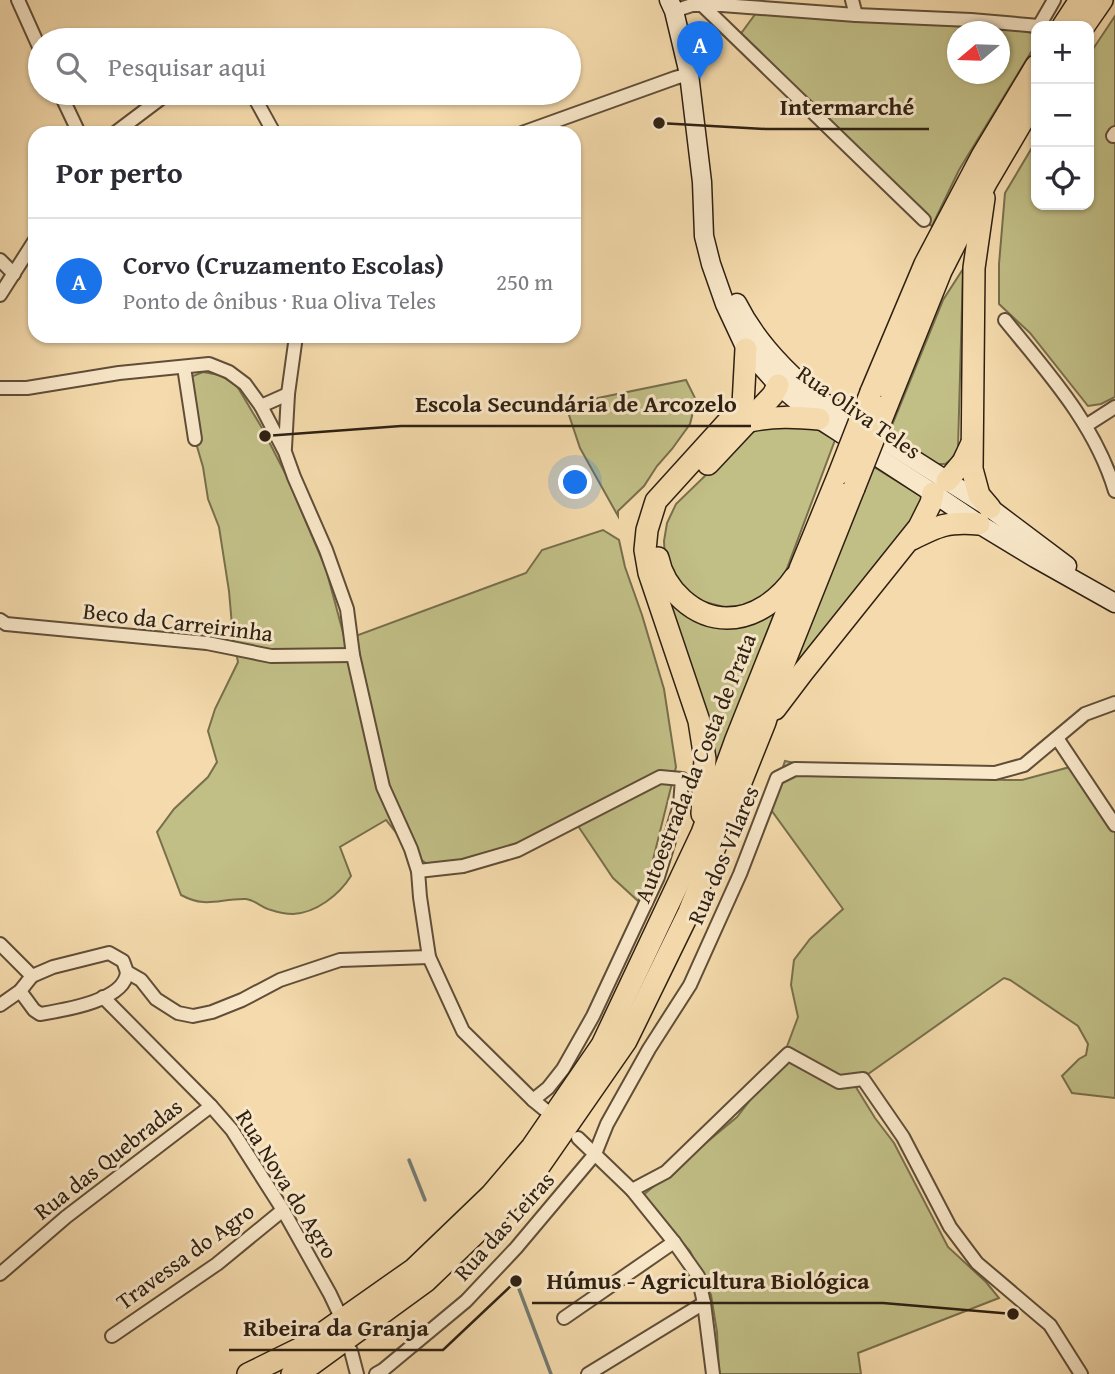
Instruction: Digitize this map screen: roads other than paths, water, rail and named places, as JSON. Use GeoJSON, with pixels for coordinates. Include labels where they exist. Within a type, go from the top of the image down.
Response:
{"type":"FeatureCollection","features":[{"type":"Feature","properties":{"kind":"highway"},"geometry":{"type":"LineString","coordinates":[[1066,21],[1080,0]]}},
{"type":"Feature","properties":{"kind":"highway"},"geometry":{"type":"LineString","coordinates":[[1087,21],[1102,0]]}},
{"type":"Feature","properties":{"kind":"highway","name":"Autoestrada da Costa de Prata"},"geometry":{"type":"LineString","coordinates":[[292,1374],[312,1364],[426,1281],[503,1207],[540,1165],[626,1041],[689,912],[765,722],[846,481],[879,399],[926,264],[982,156],[1031,74]]}},
{"type":"Feature","properties":{"kind":"highway","name":"Autoestrada da Costa de Prata"},"geometry":{"type":"LineString","coordinates":[[879,399],[986,183],[1031,106]]}},
{"type":"Feature","properties":{"kind":"highway"},"geometry":{"type":"LineString","coordinates":[[907,542],[939,526],[984,516],[972,469],[972,443],[974,268],[986,183]]}},
{"type":"Feature","properties":{"kind":"highway"},"geometry":{"type":"LineString","coordinates":[[746,349],[746,413],[668,504],[660,524],[657,550],[661,571],[671,589],[687,604],[706,614],[727,618],[748,615],[770,604],[787,589],[800,569]]}},
{"type":"Feature","properties":{"kind":"highway"},"geometry":{"type":"LineString","coordinates":[[702,833],[705,759],[699,721],[649,573],[645,550],[646,530],[656,501],[746,413],[774,395],[778,385]]}},
{"type":"Feature","properties":{"kind":"highway"},"geometry":{"type":"LineString","coordinates":[[746,413],[819,419]]}},
{"type":"Feature","properties":{"kind":"highway"},"geometry":{"type":"LineString","coordinates":[[765,722],[919,527],[937,485],[963,462],[972,443]]}},
{"type":"Feature","properties":{"kind":"highway","name":"Autoestrada da Costa de Prata"},"geometry":{"type":"LineString","coordinates":[[248,1374],[303,1348],[414,1269],[491,1195],[524,1157],[602,1045],[702,833],[788,609],[800,569],[846,481]]}},
{"type":"Feature","properties":{"kind":"main road","name":"Rua Oliva Teles"},"geometry":{"type":"LineString","coordinates":[[672,6],[689,74],[702,181],[704,236],[725,304],[746,349],[778,385],[819,419],[912,469],[984,516],[1035,558],[1109,599]]}},
{"type":"Feature","properties":{"kind":"main road","name":"Rua Oliva Teles"},"geometry":{"type":"LineString","coordinates":[[702,181],[721,261],[736,302],[750,327],[778,362],[802,386],[912,469]]}},
{"type":"Feature","properties":{"kind":"main road"},"geometry":{"type":"LineString","coordinates":[[778,362],[778,385],[802,386]]}},
{"type":"Feature","properties":{"kind":"street"},"geometry":{"type":"LineString","coordinates":[[18,0],[31,28]]}},
{"type":"Feature","properties":{"kind":"street"},"geometry":{"type":"LineString","coordinates":[[852,0],[856,15]]}},
{"type":"Feature","properties":{"kind":"street"},"geometry":{"type":"LineString","coordinates":[[672,6],[700,2],[813,6],[856,15],[1039,26],[1054,0]]}},
{"type":"Feature","properties":{"kind":"street"},"geometry":{"type":"LineString","coordinates":[[700,2],[924,220]]}},
{"type":"Feature","properties":{"kind":"street"},"geometry":{"type":"LineString","coordinates":[[541,126],[689,74]]}},
{"type":"Feature","properties":{"kind":"street"},"geometry":{"type":"LineString","coordinates":[[66,105],[76,126]]}},
{"type":"Feature","properties":{"kind":"street"},"geometry":{"type":"LineString","coordinates":[[125,126],[152,105]]}},
{"type":"Feature","properties":{"kind":"street"},"geometry":{"type":"LineString","coordinates":[[259,105],[270,126]]}},
{"type":"Feature","properties":{"kind":"street"},"geometry":{"type":"LineString","coordinates":[[0,295],[28,251]]}},
{"type":"Feature","properties":{"kind":"street"},"geometry":{"type":"LineString","coordinates":[[0,260],[14,274]]}},
{"type":"Feature","properties":{"kind":"street"},"geometry":{"type":"LineString","coordinates":[[1005,320],[1087,425],[1115,491]]}},
{"type":"Feature","properties":{"kind":"street"},"geometry":{"type":"LineString","coordinates":[[285,452],[288,394],[295,343]]}},
{"type":"Feature","properties":{"kind":"street"},"geometry":{"type":"LineString","coordinates":[[0,388],[27,388],[120,373],[209,364],[229,372],[245,384],[261,406],[285,452],[326,550],[347,609],[353,655],[383,787],[418,871],[419,897],[429,957],[463,1031],[544,1109]]}},
{"type":"Feature","properties":{"kind":"street"},"geometry":{"type":"LineString","coordinates":[[184,367],[195,439]]}},
{"type":"Feature","properties":{"kind":"street"},"geometry":{"type":"LineString","coordinates":[[261,406],[288,394]]}},
{"type":"Feature","properties":{"kind":"street"},"geometry":{"type":"LineString","coordinates":[[1087,425],[1115,407]]}},
{"type":"Feature","properties":{"kind":"street","name":"Beco da Carreirinha"},"geometry":{"type":"LineString","coordinates":[[0,620],[6,624],[207,643],[271,656],[353,655]]}},
{"type":"Feature","properties":{"kind":"street","name":"Rua dos Vilares"},"geometry":{"type":"LineString","coordinates":[[595,1154],[607,1124],[649,1049],[690,985],[740,874],[777,778],[795,769],[995,773],[1024,765],[1086,715],[1115,703]]}},
{"type":"Feature","properties":{"kind":"street"},"geometry":{"type":"LineString","coordinates":[[1058,738],[1115,825]]}},
{"type":"Feature","properties":{"kind":"street"},"geometry":{"type":"LineString","coordinates":[[418,871],[463,866],[517,850],[660,777],[681,779],[680,805],[658,877],[593,1016],[563,1069],[548,1088],[533,1100]]}},
{"type":"Feature","properties":{"kind":"street"},"geometry":{"type":"LineString","coordinates":[[0,944],[32,975]]}},
{"type":"Feature","properties":{"kind":"street"},"geometry":{"type":"LineString","coordinates":[[0,1005],[20,991],[32,975],[53,967],[109,953],[123,961],[127,972],[127,979],[116,992],[85,1004],[40,1014],[20,991]]}},
{"type":"Feature","properties":{"kind":"street"},"geometry":{"type":"LineString","coordinates":[[127,972],[141,980],[156,999],[178,1013],[193,1016],[212,1012],[280,980],[340,960],[429,957]]}},
{"type":"Feature","properties":{"kind":"street","name":"Rua Nova do Agro"},"geometry":{"type":"LineString","coordinates":[[103,997],[232,1130],[283,1210],[338,1311]]}},
{"type":"Feature","properties":{"kind":"street"},"geometry":{"type":"LineString","coordinates":[[632,1190],[666,1172],[788,1054],[839,1082],[863,1079],[903,1137],[950,1227],[977,1263],[1050,1325],[1082,1374]]}},
{"type":"Feature","properties":{"kind":"street","name":"Rua das Quebradas"},"geometry":{"type":"LineString","coordinates":[[0,1274],[66,1217],[211,1106]]}},
{"type":"Feature","properties":{"kind":"street"},"geometry":{"type":"LineString","coordinates":[[578,1138],[632,1190],[674,1241],[698,1276],[713,1374]]}},
{"type":"Feature","properties":{"kind":"street","name":"Rua das Leiras"},"geometry":{"type":"LineString","coordinates":[[376,1374],[466,1301],[516,1248],[595,1154]]}},
{"type":"Feature","properties":{"kind":"street","name":"Travessa do Agro"},"geometry":{"type":"LineString","coordinates":[[113,1336],[217,1264],[283,1210]]}},
{"type":"Feature","properties":{"kind":"street"},"geometry":{"type":"LineString","coordinates":[[564,1318],[674,1241]]}},
{"type":"Feature","properties":{"kind":"street"},"geometry":{"type":"LineString","coordinates":[[588,1374],[704,1303]]}},
{"type":"Feature","properties":{"kind":"street"},"geometry":{"type":"LineString","coordinates":[[351,1351],[357,1374]]}},
{"type":"Feature","properties":{"kind":"waterway"},"geometry":{"type":"LineString","coordinates":[[409,1160],[425,1200]]}},
{"type":"Feature","properties":{"kind":"waterway"},"geometry":{"type":"LineString","coordinates":[[516,1281],[551,1374]]}},
{"type":"Feature","properties":{"kind":"place","name":"Corvo (Cruzamento Escolas)"},"geometry":{"type":"Point","coordinates":[700,79]}},
{"type":"Feature","properties":{"kind":"place","name":"Intermarché"},"geometry":{"type":"Point","coordinates":[659,123]}},
{"type":"Feature","properties":{"kind":"place","name":"Escola Secundária de Arcozelo"},"geometry":{"type":"Point","coordinates":[265,436]}},
{"type":"Feature","properties":{"kind":"place","name":"Ribeira da Granja"},"geometry":{"type":"Point","coordinates":[516,1281]}},
{"type":"Feature","properties":{"kind":"place","name":"Húmus - Agricultura Biológica"},"geometry":{"type":"Point","coordinates":[1013,1314]}}]}
